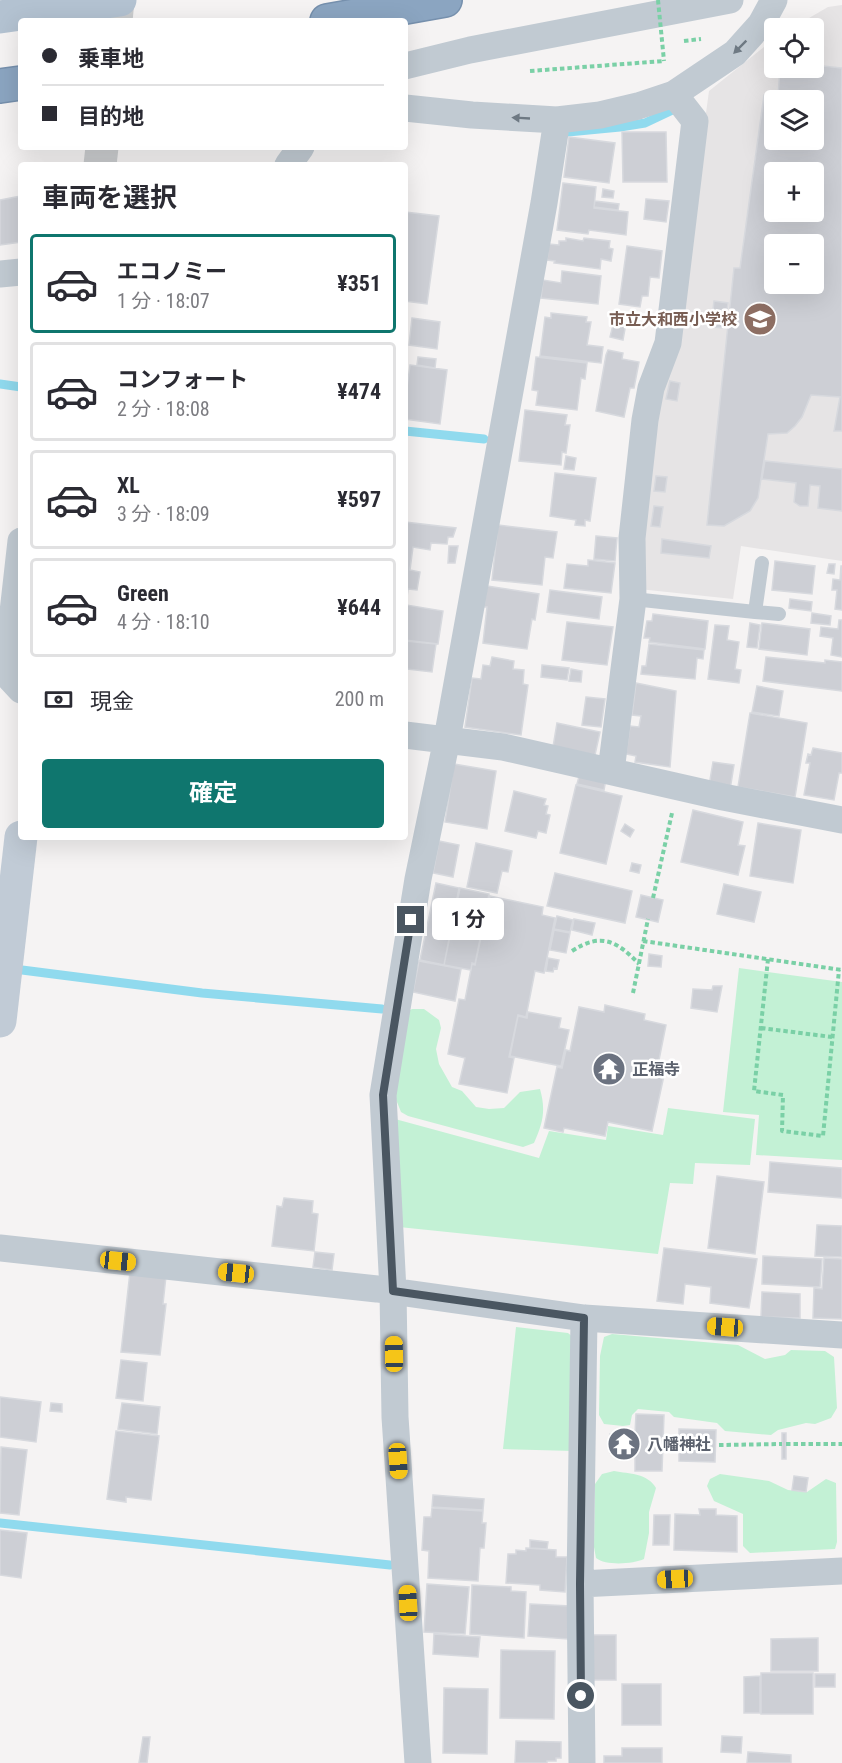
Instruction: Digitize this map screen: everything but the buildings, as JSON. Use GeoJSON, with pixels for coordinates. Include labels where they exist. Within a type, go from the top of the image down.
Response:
{"type":"FeatureCollection","features":[{"type":"Feature","properties":{"kind":"highway"},"geometry":{"type":"LineString","coordinates":[[344,18],[445,0]]}},
{"type":"Feature","properties":{"kind":"highway"},"geometry":{"type":"LineString","coordinates":[[0,86],[18,83]]}},
{"type":"Feature","properties":{"kind":"main road"},"geometry":{"type":"LineString","coordinates":[[0,17],[120,0]]}},
{"type":"Feature","properties":{"kind":"street"},"geometry":{"type":"LineString","coordinates":[[408,65],[470,50],[730,0]]}},
{"type":"Feature","properties":{"kind":"street"},"geometry":{"type":"LineString","coordinates":[[408,108],[557,120],[600,115],[638,106],[675,94],[735,53],[761,24],[774,0]]}},
{"type":"Feature","properties":{"kind":"street"},"geometry":{"type":"LineString","coordinates":[[611,771],[633,599],[632,538],[645,420],[651,388],[668,343],[695,121],[675,94]]}},
{"type":"Feature","properties":{"kind":"street"},"geometry":{"type":"LineString","coordinates":[[418,1763],[395,1417],[393,1291],[383,1095],[418,879],[447,739],[557,120]]}},
{"type":"Feature","properties":{"kind":"street"},"geometry":{"type":"LineString","coordinates":[[0,274],[18,272]]}},
{"type":"Feature","properties":{"kind":"street"},"geometry":{"type":"LineString","coordinates":[[18,568],[6,674],[18,687]]}},
{"type":"Feature","properties":{"kind":"street"},"geometry":{"type":"LineString","coordinates":[[0,700],[18,703]]}},
{"type":"Feature","properties":{"kind":"street"},"geometry":{"type":"LineString","coordinates":[[408,735],[503,747],[842,820]]}},
{"type":"Feature","properties":{"kind":"street"},"geometry":{"type":"LineString","coordinates":[[0,1021],[21,840]]}},
{"type":"Feature","properties":{"kind":"street"},"geometry":{"type":"LineString","coordinates":[[0,1248],[393,1291],[584,1318],[842,1335]]}},
{"type":"Feature","properties":{"kind":"street"},"geometry":{"type":"LineString","coordinates":[[582,1763],[580,1584],[584,1318]]}},
{"type":"Feature","properties":{"kind":"street"},"geometry":{"type":"LineString","coordinates":[[580,1584],[842,1571]]}},
{"type":"Feature","properties":{"kind":"lane"},"geometry":{"type":"LineString","coordinates":[[755,612],[762,563]]}},
{"type":"Feature","properties":{"kind":"lane"},"geometry":{"type":"LineString","coordinates":[[633,599],[779,614]]}},
{"type":"Feature","properties":{"kind":"path"},"geometry":{"type":"LineString","coordinates":[[526,71],[664,61],[658,0]]}},
{"type":"Feature","properties":{"kind":"path"},"geometry":{"type":"LineString","coordinates":[[663,44],[706,39]]}},
{"type":"Feature","properties":{"kind":"path"},"geometry":{"type":"LineString","coordinates":[[652,897],[678,786]]}},
{"type":"Feature","properties":{"kind":"path"},"geometry":{"type":"LineString","coordinates":[[633,993],[648,919]]}},
{"type":"Feature","properties":{"kind":"path"},"geometry":{"type":"LineString","coordinates":[[572,951],[587,941],[599,940],[627,951],[639,964]]}},
{"type":"Feature","properties":{"kind":"path"},"geometry":{"type":"LineString","coordinates":[[643,941],[768,959],[841,970],[823,1136],[782,1131],[783,1095],[754,1091],[768,959]]}},
{"type":"Feature","properties":{"kind":"path"},"geometry":{"type":"LineString","coordinates":[[761,1028],[832,1037]]}},
{"type":"Feature","properties":{"kind":"path"},"geometry":{"type":"LineString","coordinates":[[719,1445],[842,1444]]}},
{"type":"Feature","properties":{"kind":"shaded area","name":"市立大和西小学校"},"geometry":{"type":"Polygon","coordinates":[[[842,5],[842,561],[741,546],[733,599],[639,589],[656,403],[673,355],[709,91],[764,47],[764,78],[824,78],[824,18],[809,18],[828,7],[842,5]]]}},
{"type":"Feature","properties":{"kind":"green space"},"geometry":{"type":"Polygon","coordinates":[[[739,968],[842,982],[842,1160],[756,1155],[759,1115],[723,1112],[739,968]]]}},
{"type":"Feature","properties":{"kind":"green space"},"geometry":{"type":"Polygon","coordinates":[[[412,1009],[424,1009],[439,1020],[441,1028],[436,1049],[439,1064],[452,1087],[462,1091],[476,1107],[504,1108],[520,1092],[540,1089],[543,1116],[534,1143],[523,1147],[408,1116],[401,1112],[395,1097],[405,1013],[412,1009]]]}},
{"type":"Feature","properties":{"kind":"green space"},"geometry":{"type":"Polygon","coordinates":[[[668,1108],[755,1119],[750,1165],[695,1163],[693,1184],[670,1183],[658,1254],[399,1227],[395,1119],[539,1158],[549,1131],[606,1140],[608,1126],[663,1135],[668,1108]]]}},
{"type":"Feature","properties":{"kind":"green space"},"geometry":{"type":"Polygon","coordinates":[[[516,1327],[568,1333],[575,1339],[573,1451],[503,1449],[516,1327]]]}},
{"type":"Feature","properties":{"kind":"green space"},"geometry":{"type":"Polygon","coordinates":[[[612,1334],[738,1345],[765,1359],[785,1355],[791,1350],[825,1351],[834,1357],[837,1408],[831,1418],[815,1424],[806,1423],[778,1430],[771,1435],[725,1431],[717,1423],[674,1417],[669,1412],[638,1409],[632,1415],[630,1425],[604,1424],[599,1415],[600,1356],[604,1337],[612,1334]]]}},
{"type":"Feature","properties":{"kind":"green space"},"geometry":{"type":"Polygon","coordinates":[[[614,1471],[648,1479],[656,1488],[649,1512],[649,1533],[644,1559],[639,1561],[613,1563],[596,1558],[594,1547],[595,1484],[602,1474],[614,1471]]]}},
{"type":"Feature","properties":{"kind":"green space"},"geometry":{"type":"Polygon","coordinates":[[[720,1474],[769,1481],[788,1490],[807,1492],[826,1479],[836,1483],[837,1542],[835,1549],[750,1553],[743,1546],[743,1514],[714,1501],[707,1486],[710,1479],[720,1474]]]}},
{"type":"Feature","properties":{"kind":"waterway"},"geometry":{"type":"LineString","coordinates":[[568,132],[645,123],[681,106]]}},
{"type":"Feature","properties":{"kind":"waterway"},"geometry":{"type":"LineString","coordinates":[[0,384],[18,387]]}},
{"type":"Feature","properties":{"kind":"waterway"},"geometry":{"type":"LineString","coordinates":[[408,431],[484,439]]}},
{"type":"Feature","properties":{"kind":"waterway"},"geometry":{"type":"LineString","coordinates":[[22,970],[202,993],[382,1009]]}},
{"type":"Feature","properties":{"kind":"waterway"},"geometry":{"type":"LineString","coordinates":[[0,1523],[390,1565]]}},
{"type":"Feature","properties":{"kind":"tunnel"},"geometry":{"type":"LineString","coordinates":[[116,18],[118,0]]}},
{"type":"Feature","properties":{"kind":"tunnel"},"geometry":{"type":"LineString","coordinates":[[100,162],[102,150]]}},
{"type":"Feature","properties":{"kind":"place","name":"市立大和西小学校"},"geometry":{"type":"Point","coordinates":[760,319]}},
{"type":"Feature","properties":{"kind":"place","name":"正福寺"},"geometry":{"type":"Point","coordinates":[609,1069]}},
{"type":"Feature","properties":{"kind":"place","name":"八幡神社"},"geometry":{"type":"Point","coordinates":[624,1444]}},
{"type":"Feature","properties":{"kind":"route"},"geometry":{"type":"LineString","coordinates":[[411,920],[383,1095],[393,1291],[584,1318],[580,1584],[581,1696]]}}]}
